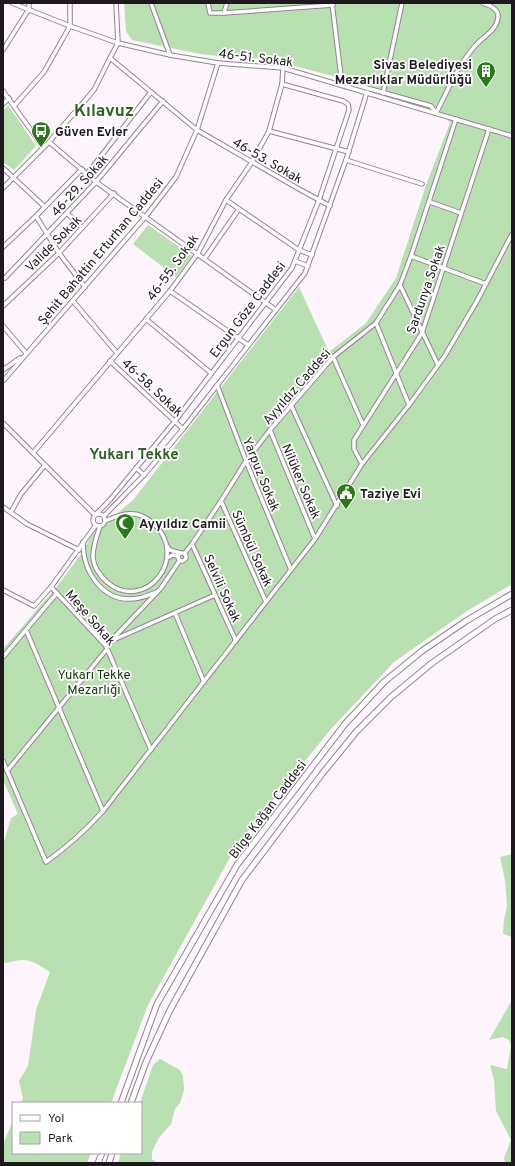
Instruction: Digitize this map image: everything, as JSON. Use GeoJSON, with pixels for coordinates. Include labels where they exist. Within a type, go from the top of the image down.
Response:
{"type":"FeatureCollection","features":[{"type":"Feature","properties":{"kind":"main road","name":"Bilge Kağan Caddesi"},"geometry":{"type":"LineString","coordinates":[[121,1102],[157,1004],[237,866],[341,730],[384,682],[422,651],[466,621],[512,594]]}},
{"type":"Feature","properties":{"kind":"main road","name":"Bilge Kağan Caddesi"},"geometry":{"type":"LineString","coordinates":[[131,1102],[146,1062],[170,1010],[242,880],[322,774],[356,732],[391,697],[432,662],[495,619],[512,610]]}},
{"type":"Feature","properties":{"kind":"street","name":"46-51. Sokak"},"geometry":{"type":"LineString","coordinates":[[12,3],[118,43],[170,55],[218,63],[284,68],[512,136]]}},
{"type":"Feature","properties":{"kind":"street"},"geometry":{"type":"LineString","coordinates":[[3,50],[29,9],[28,3]]}},
{"type":"Feature","properties":{"kind":"street"},"geometry":{"type":"LineString","coordinates":[[14,106],[44,72],[70,26],[70,3]]}},
{"type":"Feature","properties":{"kind":"street"},"geometry":{"type":"LineString","coordinates":[[3,188],[49,142],[94,90],[118,43],[116,3]]}},
{"type":"Feature","properties":{"kind":"street"},"geometry":{"type":"LineString","coordinates":[[151,3],[170,55]]}},
{"type":"Feature","properties":{"kind":"street"},"geometry":{"type":"LineString","coordinates":[[208,3],[210,14],[333,4]]}},
{"type":"Feature","properties":{"kind":"street"},"geometry":{"type":"LineString","coordinates":[[224,12],[227,3]]}},
{"type":"Feature","properties":{"kind":"street"},"geometry":{"type":"LineString","coordinates":[[383,93],[402,3]]}},
{"type":"Feature","properties":{"kind":"street"},"geometry":{"type":"LineString","coordinates":[[436,113],[466,56],[477,42],[494,27],[498,18],[496,10],[483,3]]}},
{"type":"Feature","properties":{"kind":"street","name":"46-51. Sokak"},"geometry":{"type":"LineString","coordinates":[[333,4],[340,76],[342,80],[344,82],[431,106],[436,113]]}},
{"type":"Feature","properties":{"kind":"street"},"geometry":{"type":"LineString","coordinates":[[110,58],[197,130]]}},
{"type":"Feature","properties":{"kind":"street","name":"Şehit Bahattin Erturhan Caddesi"},"geometry":{"type":"LineString","coordinates":[[3,381],[146,216],[176,177],[197,130],[218,63]]}},
{"type":"Feature","properties":{"kind":"street","name":"46-55. Sokak"},"geometry":{"type":"LineString","coordinates":[[33,453],[170,291],[198,253],[226,200],[252,162],[269,131],[282,84],[284,68]]}},
{"type":"Feature","properties":{"kind":"street","name":"Ergun Göze Caddesi"},"geometry":{"type":"LineString","coordinates":[[96,515],[175,421],[292,268],[319,200],[349,114],[348,104],[343,101],[282,84]]}},
{"type":"Feature","properties":{"kind":"street"},"geometry":{"type":"LineString","coordinates":[[3,91],[43,147]]}},
{"type":"Feature","properties":{"kind":"street","name":"46-29. Sokak"},"geometry":{"type":"LineString","coordinates":[[87,174],[151,92]]}},
{"type":"Feature","properties":{"kind":"street","name":"Ergun Göze Caddesi"},"geometry":{"type":"LineString","coordinates":[[104,516],[144,476],[183,429],[301,278],[308,266],[330,206],[349,152],[367,92]]}},
{"type":"Feature","properties":{"kind":"street"},"geometry":{"type":"LineString","coordinates":[[3,104],[9,98]]}},
{"type":"Feature","properties":{"kind":"street","name":"46-29. Sokak"},"geometry":{"type":"LineString","coordinates":[[5,278],[96,182],[163,101]]}},
{"type":"Feature","properties":{"kind":"street","name":"Ayyıldız Caddesi"},"geometry":{"type":"LineString","coordinates":[[7,771],[107,648],[111,641],[158,591],[180,560],[186,559],[181,554],[192,544],[246,461],[270,430],[333,357],[376,323],[400,285],[430,202],[456,119]]}},
{"type":"Feature","properties":{"kind":"street","name":"Sardunya Sokak"},"geometry":{"type":"LineString","coordinates":[[362,464],[357,457],[353,444],[354,440],[422,333],[489,129]]}},
{"type":"Feature","properties":{"kind":"street","name":"46-53. Sokak"},"geometry":{"type":"LineString","coordinates":[[197,130],[330,206]]}},
{"type":"Feature","properties":{"kind":"street"},"geometry":{"type":"LineString","coordinates":[[269,131],[349,152]]}},
{"type":"Feature","properties":{"kind":"street"},"geometry":{"type":"LineString","coordinates":[[49,142],[96,182],[114,193],[276,310]]}},
{"type":"Feature","properties":{"kind":"street"},"geometry":{"type":"LineString","coordinates":[[346,160],[422,184]]}},
{"type":"Feature","properties":{"kind":"street"},"geometry":{"type":"LineString","coordinates":[[3,168],[45,207]]}},
{"type":"Feature","properties":{"kind":"street"},"geometry":{"type":"LineString","coordinates":[[3,247],[82,170]]}},
{"type":"Feature","properties":{"kind":"street","name":"Valide Sokak"},"geometry":{"type":"LineString","coordinates":[[3,306],[59,253],[114,193]]}},
{"type":"Feature","properties":{"kind":"street"},"geometry":{"type":"LineString","coordinates":[[226,200],[299,250],[312,255]]}},
{"type":"Feature","properties":{"kind":"street"},"geometry":{"type":"LineString","coordinates":[[430,202],[461,213]]}},
{"type":"Feature","properties":{"kind":"street"},"geometry":{"type":"LineString","coordinates":[[205,258],[239,209]]}},
{"type":"Feature","properties":{"kind":"street"},"geometry":{"type":"LineString","coordinates":[[67,213],[82,228]]}},
{"type":"Feature","properties":{"kind":"street"},"geometry":{"type":"LineString","coordinates":[[36,216],[59,253],[85,287]]}},
{"type":"Feature","properties":{"kind":"street"},"geometry":{"type":"LineString","coordinates":[[3,761],[46,862],[64,850],[103,811],[315,539],[362,464],[409,405],[452,344],[512,234]]}},
{"type":"Feature","properties":{"kind":"street"},"geometry":{"type":"LineString","coordinates":[[411,256],[486,284]]}},
{"type":"Feature","properties":{"kind":"street"},"geometry":{"type":"LineString","coordinates":[[295,260],[308,266]]}},
{"type":"Feature","properties":{"kind":"street"},"geometry":{"type":"LineString","coordinates":[[400,285],[438,365]]}},
{"type":"Feature","properties":{"kind":"street"},"geometry":{"type":"LineString","coordinates":[[170,291],[248,345]]}},
{"type":"Feature","properties":{"kind":"street"},"geometry":{"type":"LineString","coordinates":[[73,301],[117,353]]}},
{"type":"Feature","properties":{"kind":"street"},"geometry":{"type":"LineString","coordinates":[[146,319],[211,373]]}},
{"type":"Feature","properties":{"kind":"street"},"geometry":{"type":"LineString","coordinates":[[376,323],[409,405]]}},
{"type":"Feature","properties":{"kind":"street"},"geometry":{"type":"LineString","coordinates":[[3,326],[26,353]]}},
{"type":"Feature","properties":{"kind":"street","name":"Şehit Bahattin Erturhan Caddesi"},"geometry":{"type":"LineString","coordinates":[[3,370],[26,353]]}},
{"type":"Feature","properties":{"kind":"street"},"geometry":{"type":"LineString","coordinates":[[333,357],[363,425]]}},
{"type":"Feature","properties":{"kind":"street","name":"46-58. Sokak"},"geometry":{"type":"LineString","coordinates":[[110,361],[183,429]]}},
{"type":"Feature","properties":{"kind":"street","name":"Yarpuz Sokak"},"geometry":{"type":"LineString","coordinates":[[217,385],[246,461],[291,570]]}},
{"type":"Feature","properties":{"kind":"street"},"geometry":{"type":"LineString","coordinates":[[291,405],[337,506]]}},
{"type":"Feature","properties":{"kind":"street"},"geometry":{"type":"LineString","coordinates":[[3,423],[96,515],[100,514],[104,516],[105,521]]}},
{"type":"Feature","properties":{"kind":"street","name":"Nilüker Sokak"},"geometry":{"type":"LineString","coordinates":[[270,430],[315,539]]}},
{"type":"Feature","properties":{"kind":"street"},"geometry":{"type":"LineString","coordinates":[[11,512],[21,494],[45,465]]}},
{"type":"Feature","properties":{"kind":"street"},"geometry":{"type":"LineString","coordinates":[[136,468],[144,476]]}},
{"type":"Feature","properties":{"kind":"street"},"geometry":{"type":"LineString","coordinates":[[129,477],[136,483]]}},
{"type":"Feature","properties":{"kind":"street","name":"Sümbül Sokak"},"geometry":{"type":"LineString","coordinates":[[221,501],[266,602]]}},
{"type":"Feature","properties":{"kind":"street"},"geometry":{"type":"LineString","coordinates":[[3,507],[27,524],[83,552]]}},
{"type":"Feature","properties":{"kind":"street"},"geometry":{"type":"LineString","coordinates":[[3,590],[34,606],[51,587],[83,541],[98,526],[104,524],[105,521],[122,514],[137,514],[143,516],[162,532],[167,546],[167,558],[163,572],[149,586],[140,590],[128,591],[111,585],[101,576],[94,560],[94,545],[98,526]]}},
{"type":"Feature","properties":{"kind":"street"},"geometry":{"type":"LineString","coordinates":[[96,515],[93,520],[98,526]]}},
{"type":"Feature","properties":{"kind":"street"},"geometry":{"type":"LineString","coordinates":[[83,541],[83,552],[89,573],[94,581],[106,591],[125,598],[138,598],[158,591]]}},
{"type":"Feature","properties":{"kind":"street","name":"Selvili Sokak"},"geometry":{"type":"LineString","coordinates":[[192,544],[236,641]]}},
{"type":"Feature","properties":{"kind":"street"},"geometry":{"type":"LineString","coordinates":[[167,546],[170,550],[181,554]]}},
{"type":"Feature","properties":{"kind":"street"},"geometry":{"type":"LineString","coordinates":[[167,558],[181,554]]}},
{"type":"Feature","properties":{"kind":"street"},"geometry":{"type":"LineString","coordinates":[[180,560],[181,554]]}},
{"type":"Feature","properties":{"kind":"street","name":"Meşe Sokak"},"geometry":{"type":"LineString","coordinates":[[51,587],[107,648],[151,750]]}},
{"type":"Feature","properties":{"kind":"street"},"geometry":{"type":"LineString","coordinates":[[3,657],[57,593]]}},
{"type":"Feature","properties":{"kind":"street"},"geometry":{"type":"LineString","coordinates":[[111,641],[215,595]]}},
{"type":"Feature","properties":{"kind":"street"},"geometry":{"type":"LineString","coordinates":[[175,613],[204,682]]}},
{"type":"Feature","properties":{"kind":"street"},"geometry":{"type":"LineString","coordinates":[[26,630],[103,811]]}},
{"type":"Feature","properties":{"kind":"green space","name":"Yukarı Tekke Mezarlığı"},"geometry":{"type":"Polygon","coordinates":[[[124,3],[512,3],[512,584],[467,611],[394,662],[331,729],[237,845],[148,1005],[111,1102],[21,1102],[23,1098],[19,1081],[28,1066],[36,1010],[50,972],[34,962],[25,960],[6,963],[3,962],[3,845],[11,818],[18,814],[3,780],[3,649],[59,584],[81,554],[92,535],[133,500],[299,287],[329,352],[366,323],[396,278],[426,185],[450,123],[433,105],[378,88],[268,59],[200,54],[132,40],[126,31],[124,3]]]}},
{"type":"Feature","properties":{"kind":"green space"},"geometry":{"type":"Polygon","coordinates":[[[8,105],[36,146],[14,170],[3,162],[3,111],[8,105]]]}},
{"type":"Feature","properties":{"kind":"green space"},"geometry":{"type":"Polygon","coordinates":[[[148,225],[192,256],[176,277],[133,244],[148,225]]]}},
{"type":"Feature","properties":{"kind":"green space"},"geometry":{"type":"Polygon","coordinates":[[[512,854],[512,937],[503,934],[507,906],[505,880],[500,857],[512,854]]]}},
{"type":"Feature","properties":{"kind":"green space"},"geometry":{"type":"Polygon","coordinates":[[[512,1000],[512,1163],[505,1163],[504,1158],[511,1140],[496,1111],[494,1080],[490,1065],[507,1069],[511,1046],[509,1040],[503,1037],[489,1040],[512,1000]]]}},
{"type":"Feature","properties":{"kind":"green space"},"geometry":{"type":"Polygon","coordinates":[[[160,1059],[180,1070],[183,1076],[184,1090],[180,1103],[175,1109],[171,1124],[158,1139],[152,1152],[152,1159],[157,1163],[118,1163],[121,1154],[142,1154],[142,1102],[140,1102],[153,1065],[160,1059]]]}},
{"type":"Feature","properties":{"kind":"green space"},"geometry":{"type":"Polygon","coordinates":[[[12,1123],[12,1154],[91,1154],[87,1163],[3,1163],[3,1144],[12,1123]]]}},
{"type":"Feature","properties":{"kind":"place","name":"Sivas Belediyesi Mezarlıklar Müdürlüğü"},"geometry":{"type":"Point","coordinates":[486,88]}},
{"type":"Feature","properties":{"kind":"place","name":"Güven Evler"},"geometry":{"type":"Point","coordinates":[41,148]}},
{"type":"Feature","properties":{"kind":"place","name":"Taziye Evi"},"geometry":{"type":"Point","coordinates":[346,510]}},
{"type":"Feature","properties":{"kind":"place","name":"Ayyıldız Camii"},"geometry":{"type":"Point","coordinates":[125,540]}},
{"type":"Feature","properties":{"kind":"district","name":"Kılavuz"},"geometry":{"type":"Point","coordinates":[104,110]}},
{"type":"Feature","properties":{"kind":"district","name":"Yukarı Tekke"},"geometry":{"type":"Point","coordinates":[134,454]}}]}
